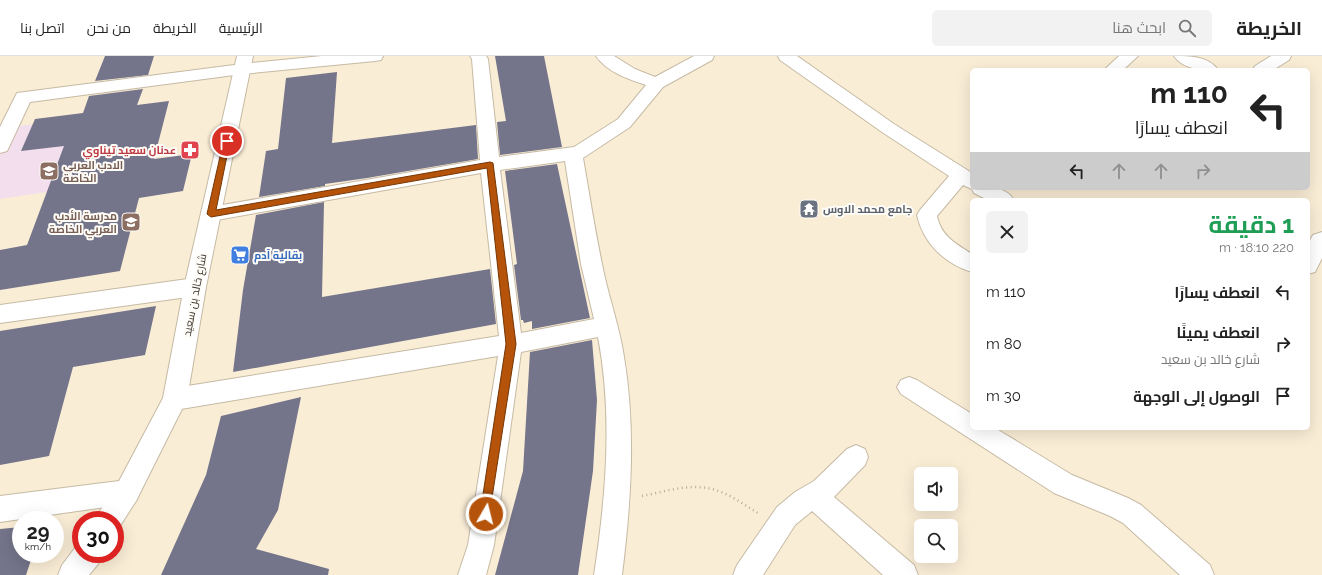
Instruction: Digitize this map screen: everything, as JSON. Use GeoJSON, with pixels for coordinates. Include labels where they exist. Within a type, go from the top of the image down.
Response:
{"type":"FeatureCollection","features":[{"type":"Feature","properties":{"kind":"street"},"geometry":{"type":"LineString","coordinates":[[0,147],[23,97],[244,62],[375,56]]}},
{"type":"Feature","properties":{"kind":"street"},"geometry":{"type":"LineString","coordinates":[[472,575],[481,544],[511,344],[490,165],[480,59],[478,56]]}},
{"type":"Feature","properties":{"kind":"street"},"geometry":{"type":"LineString","coordinates":[[604,56],[616,67],[629,74],[656,83]]}},
{"type":"Feature","properties":{"kind":"street"},"geometry":{"type":"LineString","coordinates":[[211,214],[490,165],[579,153],[624,123],[656,83],[706,56]]}},
{"type":"Feature","properties":{"kind":"street"},"geometry":{"type":"LineString","coordinates":[[786,56],[888,128],[967,179],[927,215],[928,226],[936,238],[946,248],[970,263]]}},
{"type":"Feature","properties":{"kind":"street"},"geometry":{"type":"LineString","coordinates":[[1115,68],[1130,56]]}},
{"type":"Feature","properties":{"kind":"street"},"geometry":{"type":"LineString","coordinates":[[1182,56],[1206,68]]}},
{"type":"Feature","properties":{"kind":"street"},"geometry":{"type":"LineString","coordinates":[[1264,68],[1283,56]]}},
{"type":"Feature","properties":{"kind":"street","name":"شارع خالد بن سعيد"},"geometry":{"type":"LineString","coordinates":[[115,511],[127,492],[175,399],[195,287],[244,62]]}},
{"type":"Feature","properties":{"kind":"street"},"geometry":{"type":"LineString","coordinates":[[573,154],[595,278],[613,358],[618,404],[617,500],[608,575]]}},
{"type":"Feature","properties":{"kind":"street"},"geometry":{"type":"LineString","coordinates":[[985,190],[1000,198]]}},
{"type":"Feature","properties":{"kind":"street"},"geometry":{"type":"LineString","coordinates":[[1310,262],[1320,240],[1322,240]]}},
{"type":"Feature","properties":{"kind":"street"},"geometry":{"type":"LineString","coordinates":[[0,314],[195,287]]}},
{"type":"Feature","properties":{"kind":"street"},"geometry":{"type":"LineString","coordinates":[[175,399],[511,344],[607,326]]}},
{"type":"Feature","properties":{"kind":"street"},"geometry":{"type":"LineString","coordinates":[[909,387],[970,425]]}},
{"type":"Feature","properties":{"kind":"street"},"geometry":{"type":"LineString","coordinates":[[978,430],[1063,484],[1076,491],[1108,502],[1132,514],[1200,575]]}},
{"type":"Feature","properties":{"kind":"street"},"geometry":{"type":"LineString","coordinates":[[747,575],[779,525],[793,508],[814,496],[832,483],[856,457]]}},
{"type":"Feature","properties":{"kind":"street"},"geometry":{"type":"LineString","coordinates":[[0,510],[127,492]]}},
{"type":"Feature","properties":{"kind":"street"},"geometry":{"type":"LineString","coordinates":[[814,496],[904,575]]}},
{"type":"Feature","properties":{"kind":"street"},"geometry":{"type":"LineString","coordinates":[[72,575],[81,563]]}},
{"type":"Feature","properties":{"kind":"path"},"geometry":{"type":"LineString","coordinates":[[617,500],[691,487],[708,488],[724,493],[779,525]]}},
{"type":"Feature","properties":{"kind":"shaded area","name":"الادب العربي الخاصة"},"geometry":{"type":"Polygon","coordinates":[[[118,119],[93,185],[0,199],[0,156],[13,126],[118,119]]]}},
{"type":"Feature","properties":{"kind":"building"},"geometry":{"type":"Polygon","coordinates":[[[105,56],[154,56],[148,75],[95,81],[105,56]]]}},
{"type":"Feature","properties":{"kind":"building"},"geometry":{"type":"Polygon","coordinates":[[[495,56],[544,56],[562,147],[500,155],[497,122],[506,121],[495,56]]]}},
{"type":"Feature","properties":{"kind":"building"},"geometry":{"type":"Polygon","coordinates":[[[337,72],[332,143],[476,125],[478,159],[325,184],[325,186],[259,197],[266,151],[278,149],[286,78],[337,72]]]}},
{"type":"Feature","properties":{"kind":"building"},"geometry":{"type":"Polygon","coordinates":[[[143,89],[137,105],[169,101],[154,159],[192,154],[183,191],[139,198],[120,271],[0,290],[0,250],[27,245],[64,146],[21,151],[35,119],[83,113],[89,96],[143,89]]]}},
{"type":"Feature","properties":{"kind":"building"},"geometry":{"type":"Polygon","coordinates":[[[557,164],[590,318],[532,329],[532,321],[524,323],[523,320],[521,320],[514,265],[517,264],[505,171],[557,164]]]}},
{"type":"Feature","properties":{"kind":"building"},"geometry":{"type":"Polygon","coordinates":[[[324,202],[322,297],[490,269],[496,324],[233,372],[243,290],[256,215],[324,202]]]}},
{"type":"Feature","properties":{"kind":"building"},"geometry":{"type":"Polygon","coordinates":[[[156,306],[145,355],[73,367],[49,456],[0,465],[0,331],[156,306]]]}},
{"type":"Feature","properties":{"kind":"building"},"geometry":{"type":"Polygon","coordinates":[[[592,340],[597,400],[593,471],[578,575],[495,575],[523,471],[530,352],[592,340]]]}},
{"type":"Feature","properties":{"kind":"building"},"geometry":{"type":"Polygon","coordinates":[[[301,397],[278,510],[256,549],[329,569],[328,575],[161,575],[206,475],[221,416],[301,397]]]}},
{"type":"Feature","properties":{"kind":"building"},"geometry":{"type":"Polygon","coordinates":[[[12,528],[12,563],[30,563],[26,575],[0,575],[0,529],[12,528]]]}},
{"type":"Feature","properties":{"kind":"place","name":"عدنان سعيد تيناوي"},"geometry":{"type":"Point","coordinates":[190,150]}},
{"type":"Feature","properties":{"kind":"place","name":"الادب العربي الخاصة"},"geometry":{"type":"Point","coordinates":[49,171]}},
{"type":"Feature","properties":{"kind":"place","name":"جامع محمد الاوس"},"geometry":{"type":"Point","coordinates":[809,209]}},
{"type":"Feature","properties":{"kind":"place","name":"مدرسة الأدب العربي الخاصة"},"geometry":{"type":"Point","coordinates":[131,222]}},
{"type":"Feature","properties":{"kind":"place","name":"بقالية آدم"},"geometry":{"type":"Point","coordinates":[240,255]}},
{"type":"Feature","properties":{"kind":"route"},"geometry":{"type":"LineString","coordinates":[[227,141],[211,214],[490,165],[511,344],[486,514]]}}]}
